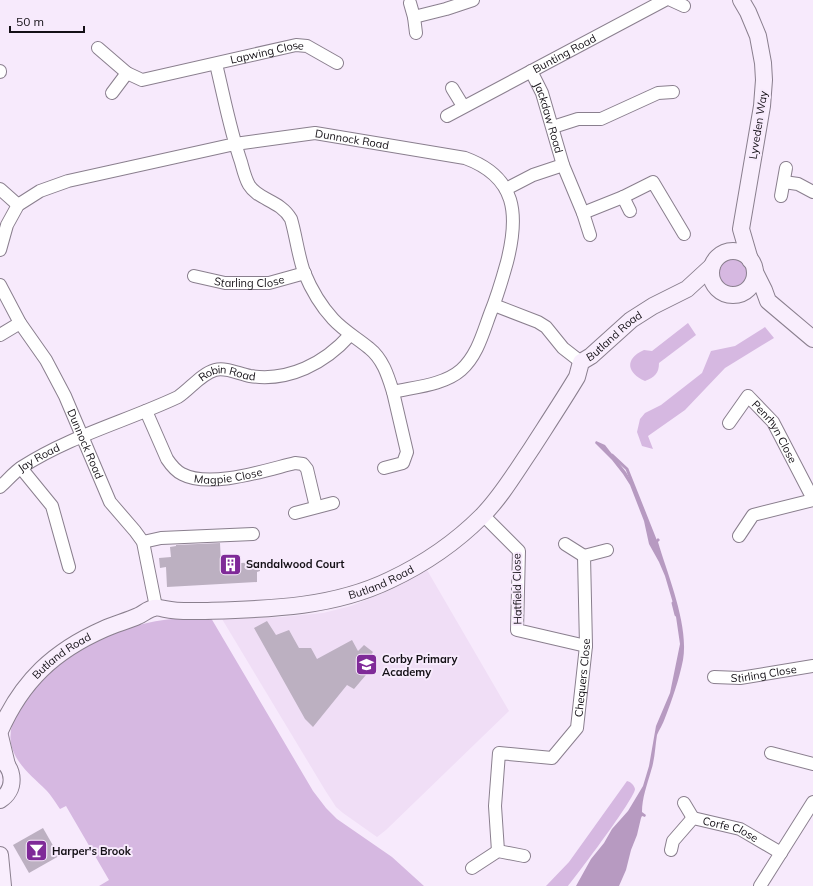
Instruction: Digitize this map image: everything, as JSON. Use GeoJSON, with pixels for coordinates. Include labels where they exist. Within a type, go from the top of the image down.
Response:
{"type":"FeatureCollection","features":[{"type":"Feature","properties":{"kind":"street"},"geometry":{"type":"LineString","coordinates":[[414,17],[473,0]]}},
{"type":"Feature","properties":{"kind":"street","name":"Bunting Road"},"geometry":{"type":"LineString","coordinates":[[447,116],[665,0]]}},
{"type":"Feature","properties":{"kind":"street"},"geometry":{"type":"LineString","coordinates":[[671,0],[684,6]]}},
{"type":"Feature","properties":{"kind":"street","name":"Lyveden Way"},"geometry":{"type":"LineString","coordinates":[[741,0],[748,12],[758,36],[763,63],[764,80],[762,106],[741,229],[753,266],[768,301],[813,339]]}},
{"type":"Feature","properties":{"kind":"street"},"geometry":{"type":"LineString","coordinates":[[410,3],[416,33]]}},
{"type":"Feature","properties":{"kind":"street","name":"Lapwing Close"},"geometry":{"type":"LineString","coordinates":[[98,48],[127,73],[142,80],[296,45],[307,46],[337,63]]}},
{"type":"Feature","properties":{"kind":"street","name":"Lapwing Close"},"geometry":{"type":"LineString","coordinates":[[216,64],[234,144],[249,185],[256,193],[280,207],[288,214],[291,219],[304,272],[326,311],[350,335],[370,349],[382,363],[393,392],[407,452],[402,463],[384,468]]}},
{"type":"Feature","properties":{"kind":"street","name":"Jackdaw Road"},"geometry":{"type":"LineString","coordinates":[[530,71],[542,93],[563,164],[590,235]]}},
{"type":"Feature","properties":{"kind":"street"},"geometry":{"type":"LineString","coordinates":[[112,93],[127,73]]}},
{"type":"Feature","properties":{"kind":"street"},"geometry":{"type":"LineString","coordinates":[[452,88],[464,106]]}},
{"type":"Feature","properties":{"kind":"street"},"geometry":{"type":"LineString","coordinates":[[553,128],[578,119],[601,120],[658,93],[673,92]]}},
{"type":"Feature","properties":{"kind":"street","name":"Dunnock Road"},"geometry":{"type":"LineString","coordinates":[[0,250],[7,225],[18,205],[40,191],[68,181],[234,144],[315,133],[465,158],[481,164],[496,175],[506,190],[512,205],[514,223],[512,241],[500,287],[471,360],[460,371],[445,380],[393,392]]}},
{"type":"Feature","properties":{"kind":"street","name":"Jackdaw Road"},"geometry":{"type":"LineString","coordinates":[[506,190],[534,175],[563,164]]}},
{"type":"Feature","properties":{"kind":"street"},"geometry":{"type":"LineString","coordinates":[[781,196],[786,168]]}},
{"type":"Feature","properties":{"kind":"street"},"geometry":{"type":"LineString","coordinates":[[582,213],[624,197],[653,182],[684,234]]}},
{"type":"Feature","properties":{"kind":"street"},"geometry":{"type":"LineString","coordinates":[[784,182],[798,184],[813,192]]}},
{"type":"Feature","properties":{"kind":"street"},"geometry":{"type":"LineString","coordinates":[[0,189],[18,205]]}},
{"type":"Feature","properties":{"kind":"street"},"geometry":{"type":"LineString","coordinates":[[624,197],[630,210]]}},
{"type":"Feature","properties":{"kind":"street","name":"Lyveden Way"},"geometry":{"type":"LineString","coordinates":[[723,253],[733,237],[741,229]]}},
{"type":"Feature","properties":{"kind":"street"},"geometry":{"type":"LineString","coordinates":[[687,289],[703,290],[729,295],[739,295],[748,290],[753,284],[753,266],[744,254],[737,251],[723,253],[717,257],[712,266],[711,276],[713,283],[722,293]]}},
{"type":"Feature","properties":{"kind":"street","name":"Butland Road"},"geometry":{"type":"LineString","coordinates":[[0,731],[19,695],[33,677],[59,654],[94,633],[139,616],[156,607],[180,611],[281,608],[313,604],[346,597],[390,580],[419,565],[447,546],[483,515],[504,489],[577,377],[581,362],[591,356],[621,328],[643,312],[687,289],[712,266]]}},
{"type":"Feature","properties":{"kind":"street","name":"Starling Close"},"geometry":{"type":"LineString","coordinates":[[194,276],[225,283],[269,283],[304,272]]}},
{"type":"Feature","properties":{"kind":"street","name":"Dunnock Road"},"geometry":{"type":"LineString","coordinates":[[0,285],[20,323],[46,360],[65,396],[110,502],[143,542],[156,607]]}},
{"type":"Feature","properties":{"kind":"street","name":"Lyveden Way"},"geometry":{"type":"LineString","coordinates":[[739,295],[768,301]]}},
{"type":"Feature","properties":{"kind":"street"},"geometry":{"type":"LineString","coordinates":[[494,305],[538,322],[546,327],[563,348],[581,362]]}},
{"type":"Feature","properties":{"kind":"street"},"geometry":{"type":"LineString","coordinates":[[0,335],[20,323]]}},
{"type":"Feature","properties":{"kind":"street","name":"Robin Road"},"geometry":{"type":"LineString","coordinates":[[83,436],[178,397],[204,376],[214,370],[226,370],[262,377],[286,375],[310,367],[332,353],[350,335]]}},
{"type":"Feature","properties":{"kind":"street","name":"Penrhyn Close"},"geometry":{"type":"LineString","coordinates":[[729,423],[748,396],[774,422],[813,499],[753,515],[739,536]]}},
{"type":"Feature","properties":{"kind":"street","name":"Magpie Close"},"geometry":{"type":"LineString","coordinates":[[146,411],[172,466],[182,474],[198,479],[219,480],[295,463],[303,464],[307,469],[316,507]]}},
{"type":"Feature","properties":{"kind":"street","name":"Jay Road"},"geometry":{"type":"LineString","coordinates":[[0,488],[21,468],[45,454],[83,436]]}},
{"type":"Feature","properties":{"kind":"street"},"geometry":{"type":"LineString","coordinates":[[21,468],[52,506],[69,567]]}},
{"type":"Feature","properties":{"kind":"street"},"geometry":{"type":"LineString","coordinates":[[295,513],[334,502]]}},
{"type":"Feature","properties":{"kind":"street","name":"Hatfield Close"},"geometry":{"type":"LineString","coordinates":[[483,515],[519,551],[517,630],[586,646]]}},
{"type":"Feature","properties":{"kind":"street"},"geometry":{"type":"LineString","coordinates":[[143,542],[161,538],[253,534]]}},
{"type":"Feature","properties":{"kind":"street"},"geometry":{"type":"LineString","coordinates":[[565,544],[584,556],[607,550]]}},
{"type":"Feature","properties":{"kind":"street","name":"Chequers Close"},"geometry":{"type":"LineString","coordinates":[[498,851],[495,806],[499,753],[552,758],[577,728],[586,646],[584,556]]}},
{"type":"Feature","properties":{"kind":"street","name":"Stirling Close"},"geometry":{"type":"LineString","coordinates":[[714,677],[740,678],[813,666]]}},
{"type":"Feature","properties":{"kind":"street"},"geometry":{"type":"LineString","coordinates":[[0,736],[3,762],[12,775],[12,782],[9,791],[1,802]]}},
{"type":"Feature","properties":{"kind":"street"},"geometry":{"type":"LineString","coordinates":[[771,753],[813,764]]}},
{"type":"Feature","properties":{"kind":"street"},"geometry":{"type":"LineString","coordinates":[[760,886],[813,802]]}},
{"type":"Feature","properties":{"kind":"street"},"geometry":{"type":"LineString","coordinates":[[684,803],[693,818]]}},
{"type":"Feature","properties":{"kind":"street","name":"Corfe Close"},"geometry":{"type":"LineString","coordinates":[[670,850],[673,841],[693,818],[740,829],[781,853]]}},
{"type":"Feature","properties":{"kind":"street"},"geometry":{"type":"LineString","coordinates":[[472,868],[498,851],[524,856]]}},
{"type":"Feature","properties":{"kind":"street"},"geometry":{"type":"LineString","coordinates":[[0,855],[3,886]]}},
{"type":"Feature","properties":{"kind":"shaded area"},"geometry":{"type":"Polygon","coordinates":[[[730,256],[736,256],[746,263],[749,272],[748,278],[742,285],[736,288],[730,288],[720,281],[717,275],[717,269],[724,259],[730,256]]]}},
{"type":"Feature","properties":{"kind":"shaded area"},"geometry":{"type":"Polygon","coordinates":[[[688,323],[696,335],[659,363],[657,372],[654,376],[645,381],[634,374],[630,366],[633,358],[644,350],[652,351],[688,323]]]}},
{"type":"Feature","properties":{"kind":"shaded area"},"geometry":{"type":"Polygon","coordinates":[[[765,327],[774,338],[725,368],[685,410],[648,436],[653,449],[642,446],[637,432],[640,419],[645,413],[661,405],[702,373],[711,351],[735,346],[765,327]]]}},
{"type":"Feature","properties":{"kind":"shaded area"},"geometry":{"type":"Polygon","coordinates":[[[596,441],[605,445],[626,472],[632,482],[653,536],[656,540],[658,538],[660,540],[658,542],[680,616],[684,646],[683,660],[673,697],[657,735],[653,762],[643,802],[642,812],[646,815],[645,817],[642,816],[641,818],[626,870],[619,886],[576,886],[591,859],[604,843],[612,829],[628,811],[643,786],[649,766],[656,726],[670,693],[680,644],[675,610],[665,576],[649,544],[644,521],[630,485],[612,460],[595,443],[596,441]]]}},
{"type":"Feature","properties":{"kind":"shaded area","name":"Corby Primary Academy"},"geometry":{"type":"Polygon","coordinates":[[[427,570],[509,711],[377,837],[336,807],[222,619],[281,617],[323,613],[351,606],[388,591],[427,570]]]}},
{"type":"Feature","properties":{"kind":"shaded area"},"geometry":{"type":"Polygon","coordinates":[[[211,618],[313,791],[326,808],[337,819],[392,857],[424,886],[99,886],[109,880],[66,806],[60,809],[48,792],[31,776],[18,760],[12,748],[11,740],[14,718],[26,699],[46,675],[76,652],[106,636],[155,621],[211,618]]]}},
{"type":"Feature","properties":{"kind":"shaded area"},"geometry":{"type":"Polygon","coordinates":[[[627,781],[633,785],[635,789],[626,806],[568,886],[546,886],[569,862],[627,781]]]}},
{"type":"Feature","properties":{"kind":"building","name":"Sandalwood Court"},"geometry":{"type":"Polygon","coordinates":[[[220,543],[221,564],[260,562],[260,571],[257,572],[257,582],[167,587],[166,567],[160,568],[159,558],[171,557],[170,547],[176,545],[220,543]]]}},
{"type":"Feature","properties":{"kind":"building"},"geometry":{"type":"Polygon","coordinates":[[[267,621],[276,635],[289,630],[299,648],[311,648],[317,659],[352,640],[358,651],[364,645],[373,652],[365,663],[371,669],[354,689],[347,685],[313,727],[305,719],[254,628],[267,621]]]}},
{"type":"Feature","properties":{"kind":"building","name":"Harper's Brook"},"geometry":{"type":"Polygon","coordinates":[[[43,828],[59,856],[29,873],[13,845],[43,828]]]}},
{"type":"Feature","properties":{"kind":"waterway"},"geometry":{"type":"LineString","coordinates":[[612,455],[627,469],[656,542]]}},
{"type":"Feature","properties":{"kind":"waterway"},"geometry":{"type":"LineString","coordinates":[[673,603],[676,615]]}},
{"type":"Feature","properties":{"kind":"place","name":"Sandalwood Court"},"geometry":{"type":"Point","coordinates":[231,564]}},
{"type":"Feature","properties":{"kind":"place","name":"Corby Primary Academy"},"geometry":{"type":"Point","coordinates":[366,665]}},
{"type":"Feature","properties":{"kind":"place","name":"Harper's Brook"},"geometry":{"type":"Point","coordinates":[36,851]}}]}
